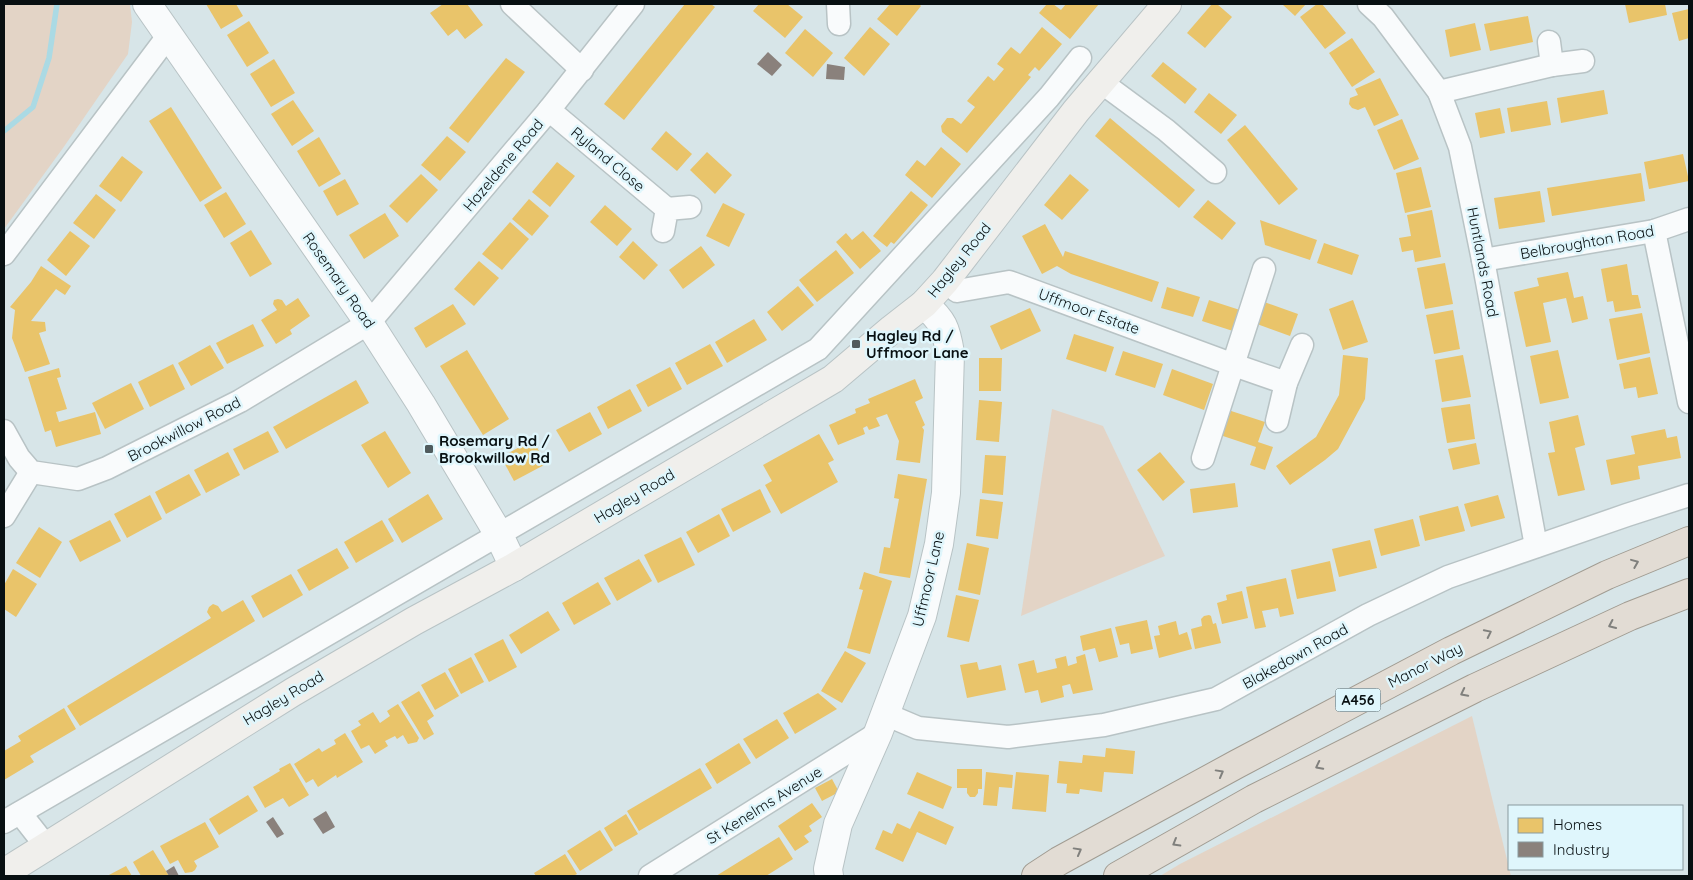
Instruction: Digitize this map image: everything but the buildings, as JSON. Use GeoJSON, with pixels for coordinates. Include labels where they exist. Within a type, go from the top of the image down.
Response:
{"type":"FeatureCollection","features":[{"type":"Feature","properties":{"kind":"highway","name":"Manor Way"},"geometry":{"type":"LineString","coordinates":[[1036,876],[1237,764],[1451,651],[1606,575],[1689,541]]}},
{"type":"Feature","properties":{"kind":"highway","name":"A456"},"geometry":{"type":"LineString","coordinates":[[1118,876],[1254,799],[1475,688],[1630,616],[1689,593]]}},
{"type":"Feature","properties":{"kind":"main road","name":"Hagley Road"},"geometry":{"type":"LineString","coordinates":[[4,873],[293,692],[414,621],[514,567],[833,379],[924,304],[945,281],[1076,111],[1167,4]]}},
{"type":"Feature","properties":{"kind":"street","name":"Rosemary Road"},"geometry":{"type":"LineString","coordinates":[[147,4],[369,323],[498,534],[514,567]]}},
{"type":"Feature","properties":{"kind":"street"},"geometry":{"type":"LineString","coordinates":[[512,4],[582,70]]}},
{"type":"Feature","properties":{"kind":"street","name":"Hazeldene Road"},"geometry":{"type":"LineString","coordinates":[[369,323],[549,110],[633,4]]}},
{"type":"Feature","properties":{"kind":"street","name":"Huntlands Road"},"geometry":{"type":"LineString","coordinates":[[1369,4],[1383,17],[1440,92],[1460,147],[1536,546]]}},
{"type":"Feature","properties":{"kind":"street"},"geometry":{"type":"LineString","coordinates":[[4,254],[168,36]]}},
{"type":"Feature","properties":{"kind":"street"},"geometry":{"type":"LineString","coordinates":[[1549,42],[1552,65]]}},
{"type":"Feature","properties":{"kind":"street"},"geometry":{"type":"LineString","coordinates":[[46,846],[12,818],[818,349],[1049,97],[1080,58]]}},
{"type":"Feature","properties":{"kind":"street"},"geometry":{"type":"LineString","coordinates":[[1440,92],[1552,65],[1583,61]]}},
{"type":"Feature","properties":{"kind":"street"},"geometry":{"type":"LineString","coordinates":[[1101,82],[1166,130],[1215,172]]}},
{"type":"Feature","properties":{"kind":"street"},"geometry":{"type":"LineString","coordinates":[[1049,97],[1076,111]]}},
{"type":"Feature","properties":{"kind":"street","name":"Ryland Close"},"geometry":{"type":"LineString","coordinates":[[549,110],[667,209]]}},
{"type":"Feature","properties":{"kind":"street"},"geometry":{"type":"LineString","coordinates":[[663,231],[667,209],[690,207]]}},
{"type":"Feature","properties":{"kind":"street","name":"Belbroughton Road"},"geometry":{"type":"LineString","coordinates":[[1483,260],[1654,231],[1689,219]]}},
{"type":"Feature","properties":{"kind":"street"},"geometry":{"type":"LineString","coordinates":[[1654,231],[1689,402]]}},
{"type":"Feature","properties":{"kind":"street"},"geometry":{"type":"LineString","coordinates":[[1203,458],[1264,269]]}},
{"type":"Feature","properties":{"kind":"street","name":"Uffmoor Estate"},"geometry":{"type":"LineString","coordinates":[[945,281],[956,291],[1009,282],[1286,383]]}},
{"type":"Feature","properties":{"kind":"street","name":"Uffmoor Lane"},"geometry":{"type":"LineString","coordinates":[[829,876],[828,868],[838,824],[882,724],[922,616],[938,544],[946,493],[950,353],[946,331],[924,304]]}},
{"type":"Feature","properties":{"kind":"street","name":"Brookwillow Road"},"geometry":{"type":"LineString","coordinates":[[31,472],[78,478],[107,468],[240,401],[369,323]]}},
{"type":"Feature","properties":{"kind":"street"},"geometry":{"type":"LineString","coordinates":[[1277,421],[1286,383],[1302,345]]}},
{"type":"Feature","properties":{"kind":"street"},"geometry":{"type":"LineString","coordinates":[[4,431],[19,458],[31,472],[4,516]]}},
{"type":"Feature","properties":{"kind":"street","name":"Blakedown Road"},"geometry":{"type":"LineString","coordinates":[[882,724],[1008,737],[1104,726],[1216,699],[1368,615],[1448,577],[1689,495]]}},
{"type":"Feature","properties":{"kind":"street","name":"St Kenelms Avenue"},"geometry":{"type":"LineString","coordinates":[[650,876],[882,724]]}},
{"type":"Feature","properties":{"kind":"shaded area"},"geometry":{"type":"Polygon","coordinates":[[[4,4],[130,4],[132,22],[128,54],[4,229],[4,4]]]}},
{"type":"Feature","properties":{"kind":"shaded area"},"geometry":{"type":"Polygon","coordinates":[[[1052,409],[1103,426],[1165,556],[1021,616],[1052,409]]]}},
{"type":"Feature","properties":{"kind":"shaded area"},"geometry":{"type":"Polygon","coordinates":[[[1472,716],[1511,876],[1160,876],[1180,864],[1472,716]]]}},
{"type":"Feature","properties":{"kind":"waterway"},"geometry":{"type":"LineString","coordinates":[[4,131],[33,107],[49,58],[57,4]]}},
{"type":"Feature","properties":{"kind":"place","name":"Hagley Rd / Uffmoor Lane"},"geometry":{"type":"Point","coordinates":[856,344]}},
{"type":"Feature","properties":{"kind":"place","name":"Rosemary Rd / Brookwillow Rd"},"geometry":{"type":"Point","coordinates":[429,449]}}]}
